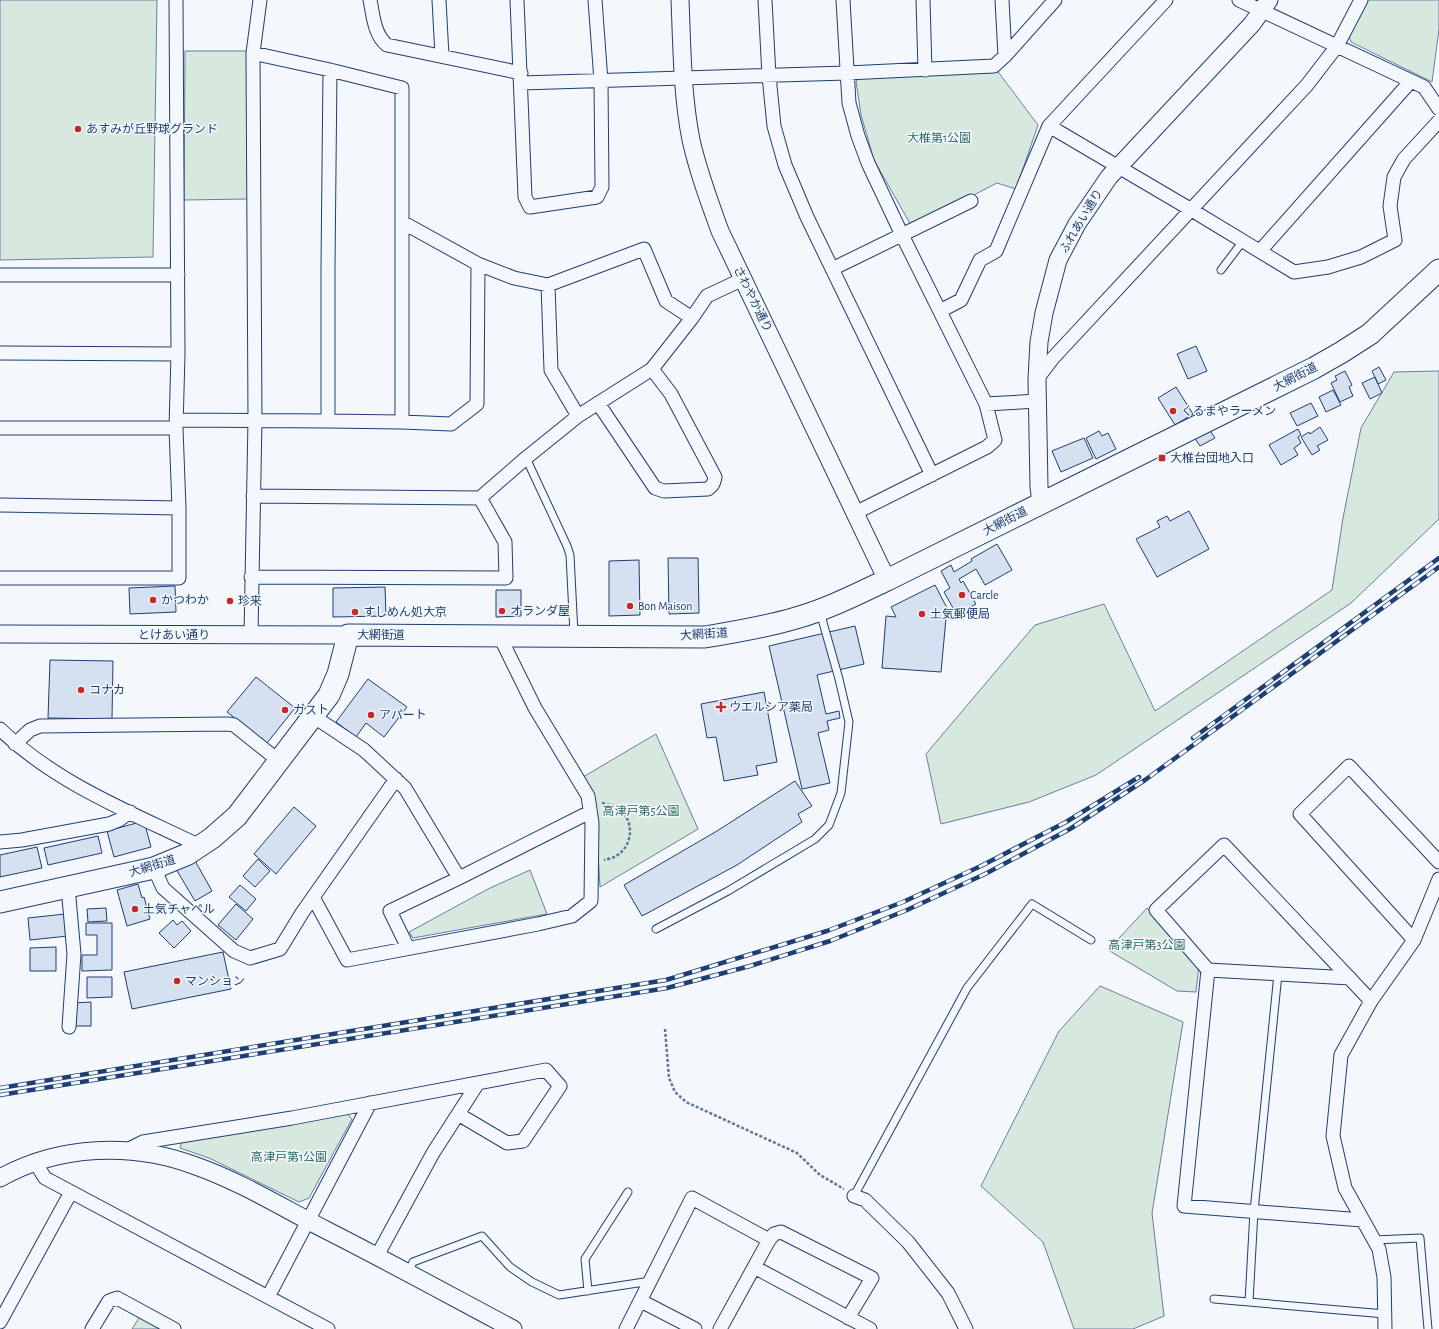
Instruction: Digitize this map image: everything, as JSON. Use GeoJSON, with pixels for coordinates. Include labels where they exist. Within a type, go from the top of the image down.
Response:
{"type":"FeatureCollection","features":[{"type":"Feature","properties":{"kind":"main road","name":"大網街道"},"geometry":{"type":"LineString","coordinates":[[0,902],[154,868],[188,854],[212,838],[237,816],[329,695],[338,674],[348,635],[706,637],[749,630],[820,610],[887,580],[1307,372],[1370,334],[1439,270]]}},
{"type":"Feature","properties":{"kind":"street"},"geometry":{"type":"LineString","coordinates":[[0,578],[179,578],[179,508],[176,424],[178,275],[176,0]]}},
{"type":"Feature","properties":{"kind":"street"},"geometry":{"type":"LineString","coordinates":[[251,635],[255,420],[253,53],[260,0]]}},
{"type":"Feature","properties":{"kind":"street"},"geometry":{"type":"LineString","coordinates":[[370,0],[378,35],[382,42],[386,45],[442,56],[521,78],[601,81],[769,76],[994,66],[1005,56],[1055,0]]}},
{"type":"Feature","properties":{"kind":"street"},"geometry":{"type":"LineString","coordinates":[[438,0],[442,56]]}},
{"type":"Feature","properties":{"kind":"street"},"geometry":{"type":"LineString","coordinates":[[517,0],[525,197],[530,206],[597,197],[602,186],[601,81],[595,0]]}},
{"type":"Feature","properties":{"kind":"street","name":"さわやか通り"},"geometry":{"type":"LineString","coordinates":[[680,0],[685,103],[692,141],[703,183],[720,230],[887,580]]}},
{"type":"Feature","properties":{"kind":"street"},"geometry":{"type":"LineString","coordinates":[[765,0],[769,76],[774,126],[785,165],[807,217],[932,475]]}},
{"type":"Feature","properties":{"kind":"street"},"geometry":{"type":"LineString","coordinates":[[843,0],[849,103],[858,136],[868,163],[902,235],[986,404],[995,440],[987,447],[855,513]]}},
{"type":"Feature","properties":{"kind":"street"},"geometry":{"type":"LineString","coordinates":[[923,0],[925,70]]}},
{"type":"Feature","properties":{"kind":"street"},"geometry":{"type":"LineString","coordinates":[[1002,0],[1005,56]]}},
{"type":"Feature","properties":{"kind":"street"},"geometry":{"type":"LineString","coordinates":[[940,311],[961,300],[980,260],[996,251],[1049,126],[1166,0]]}},
{"type":"Feature","properties":{"kind":"street"},"geometry":{"type":"LineString","coordinates":[[1240,0],[1265,5],[1336,46],[1424,87],[1439,109]]}},
{"type":"Feature","properties":{"kind":"street"},"geometry":{"type":"LineString","coordinates":[[1036,379],[1053,358],[1190,208],[1307,85],[1336,46],[1361,0]]}},
{"type":"Feature","properties":{"kind":"street","name":"ふれあい通り"},"geometry":{"type":"LineString","coordinates":[[1041,503],[1039,487],[1038,401],[1036,379],[1039,342],[1044,313],[1058,260],[1077,224],[1099,190],[1118,167],[1252,24],[1265,5]]}},
{"type":"Feature","properties":{"kind":"street"},"geometry":{"type":"LineString","coordinates":[[253,53],[402,88],[402,422]]}},
{"type":"Feature","properties":{"kind":"street"},"geometry":{"type":"LineString","coordinates":[[328,422],[330,70]]}},
{"type":"Feature","properties":{"kind":"street"},"geometry":{"type":"LineString","coordinates":[[1260,251],[1412,81]]}},
{"type":"Feature","properties":{"kind":"street"},"geometry":{"type":"LineString","coordinates":[[1049,126],[1190,208],[1294,272],[1328,267],[1361,257],[1395,240],[1390,206],[1394,177],[1404,159],[1439,121]]}},
{"type":"Feature","properties":{"kind":"street"},"geometry":{"type":"LineString","coordinates":[[832,269],[971,201]]}},
{"type":"Feature","properties":{"kind":"street"},"geometry":{"type":"LineString","coordinates":[[402,222],[478,264],[514,278],[548,285],[644,250],[666,301],[692,318]]}},
{"type":"Feature","properties":{"kind":"street"},"geometry":{"type":"LineString","coordinates":[[0,428],[176,424],[255,420],[451,424],[477,404],[478,264]]}},
{"type":"Feature","properties":{"kind":"street"},"geometry":{"type":"LineString","coordinates":[[0,275],[178,275]]}},
{"type":"Feature","properties":{"kind":"street"},"geometry":{"type":"LineString","coordinates":[[253,496],[480,498],[578,416],[652,369],[692,318],[707,296],[743,279]]}},
{"type":"Feature","properties":{"kind":"street"},"geometry":{"type":"LineString","coordinates":[[548,285],[551,370],[578,416]]}},
{"type":"Feature","properties":{"kind":"street"},"geometry":{"type":"LineString","coordinates":[[0,353],[178,354]]}},
{"type":"Feature","properties":{"kind":"street"},"geometry":{"type":"LineString","coordinates":[[598,403],[655,488],[664,491],[708,488],[712,486],[714,477],[671,394],[652,369]]}},
{"type":"Feature","properties":{"kind":"street"},"geometry":{"type":"LineString","coordinates":[[986,404],[1038,401]]}},
{"type":"Feature","properties":{"kind":"street"},"geometry":{"type":"LineString","coordinates":[[252,577],[506,578],[505,542],[480,498]]}},
{"type":"Feature","properties":{"kind":"street"},"geometry":{"type":"LineString","coordinates":[[0,505],[179,508]]}},
{"type":"Feature","properties":{"kind":"street","name":"とけあい通り"},"geometry":{"type":"LineString","coordinates":[[0,634],[348,635]]}},
{"type":"Feature","properties":{"kind":"street"},"geometry":{"type":"LineString","coordinates":[[313,897],[346,960],[538,924],[572,916],[591,901],[592,822],[588,796],[535,708],[498,635]]}},
{"type":"Feature","properties":{"kind":"street"},"geometry":{"type":"LineString","coordinates":[[313,716],[364,750],[406,788],[459,878]]}},
{"type":"Feature","properties":{"kind":"street"},"geometry":{"type":"LineString","coordinates":[[15,744],[30,730],[40,726],[228,724],[234,725],[279,761]]}},
{"type":"Feature","properties":{"kind":"street"},"geometry":{"type":"LineString","coordinates":[[0,729],[15,744],[69,782],[200,846]]}},
{"type":"Feature","properties":{"kind":"street"},"geometry":{"type":"LineString","coordinates":[[1414,940],[1300,814],[1349,766],[1439,862]]}},
{"type":"Feature","properties":{"kind":"street"},"geometry":{"type":"LineString","coordinates":[[154,868],[163,888],[234,951],[250,958],[280,949],[313,897],[396,779]]}},
{"type":"Feature","properties":{"kind":"street"},"geometry":{"type":"LineString","coordinates":[[408,948],[390,911],[459,878],[590,809]]}},
{"type":"Feature","properties":{"kind":"street"},"geometry":{"type":"LineString","coordinates":[[0,842],[22,840],[109,824],[119,820],[130,812]]}},
{"type":"Feature","properties":{"kind":"street"},"geometry":{"type":"LineString","coordinates":[[1350,978],[1208,970],[1156,910],[1224,845],[1350,978],[1371,1001]]}},
{"type":"Feature","properties":{"kind":"street"},"geometry":{"type":"LineString","coordinates":[[1385,1329],[1384,1277],[1379,1249],[1344,1188],[1333,1136],[1341,1055],[1371,1001],[1414,940],[1439,879]]}},
{"type":"Feature","properties":{"kind":"street"},"geometry":{"type":"LineString","coordinates":[[68,887],[74,954],[70,1027]]}},
{"type":"Feature","properties":{"kind":"street"},"geometry":{"type":"LineString","coordinates":[[1208,970],[1184,1206],[1362,1220]]}},
{"type":"Feature","properties":{"kind":"street"},"geometry":{"type":"LineString","coordinates":[[125,1152],[143,1142],[292,1118],[546,1070],[560,1086],[523,1141],[507,1143],[458,1114]]}},
{"type":"Feature","properties":{"kind":"street"},"geometry":{"type":"LineString","coordinates":[[377,1256],[433,1152],[478,1083]]}},
{"type":"Feature","properties":{"kind":"street"},"geometry":{"type":"LineString","coordinates":[[268,1297],[370,1103]]}},
{"type":"Feature","properties":{"kind":"street"},"geometry":{"type":"LineString","coordinates":[[0,1178],[14,1170],[35,1162],[72,1152],[109,1150],[155,1154],[195,1165],[226,1178],[377,1256],[513,1329]]}},
{"type":"Feature","properties":{"kind":"street"},"geometry":{"type":"LineString","coordinates":[[35,1162],[45,1178],[328,1329]]}},
{"type":"Feature","properties":{"kind":"street"},"geometry":{"type":"LineString","coordinates":[[0,1322],[71,1192]]}},
{"type":"Feature","properties":{"kind":"street"},"geometry":{"type":"LineString","coordinates":[[854,1196],[865,1200],[908,1242],[948,1293],[966,1329]]}},
{"type":"Feature","properties":{"kind":"street"},"geometry":{"type":"LineString","coordinates":[[626,1329],[692,1198],[769,1240]]}},
{"type":"Feature","properties":{"kind":"street"},"geometry":{"type":"LineString","coordinates":[[720,1329],[769,1240],[774,1234],[781,1232],[872,1278],[848,1318]]}},
{"type":"Feature","properties":{"kind":"street"},"geometry":{"type":"LineString","coordinates":[[754,1267],[870,1329]]}},
{"type":"Feature","properties":{"kind":"street"},"geometry":{"type":"LineString","coordinates":[[92,1329],[109,1300],[117,1298],[174,1329]]}},
{"type":"Feature","properties":{"kind":"street"},"geometry":{"type":"LineString","coordinates":[[641,1301],[695,1329]]}},
{"type":"Feature","properties":{"kind":"lane"},"geometry":{"type":"LineString","coordinates":[[1221,270],[1243,241]]}},
{"type":"Feature","properties":{"kind":"lane"},"geometry":{"type":"LineString","coordinates":[[526,458],[570,555],[574,636]]}},
{"type":"Feature","properties":{"kind":"lane"},"geometry":{"type":"LineString","coordinates":[[656,929],[741,883],[815,839],[829,825],[841,793],[849,722],[820,610]]}},
{"type":"Feature","properties":{"kind":"lane"},"geometry":{"type":"LineString","coordinates":[[854,1196],[967,988],[1032,904],[1091,940]]}},
{"type":"Feature","properties":{"kind":"lane"},"geometry":{"type":"LineString","coordinates":[[1249,1302],[1254,1211],[1278,974]]}},
{"type":"Feature","properties":{"kind":"lane"},"geometry":{"type":"LineString","coordinates":[[588,1291],[585,1259],[628,1192]]}},
{"type":"Feature","properties":{"kind":"lane"},"geometry":{"type":"LineString","coordinates":[[408,1273],[413,1262],[482,1236],[510,1267],[532,1282],[559,1295],[651,1281]]}},
{"type":"Feature","properties":{"kind":"lane"},"geometry":{"type":"LineString","coordinates":[[1374,1240],[1420,1238],[1428,1329]]}},
{"type":"Feature","properties":{"kind":"lane"},"geometry":{"type":"LineString","coordinates":[[1214,1299],[1385,1314]]}},
{"type":"Feature","properties":{"kind":"path"},"geometry":{"type":"LineString","coordinates":[[590,809],[602,803],[614,806],[624,814],[630,825],[630,837],[625,848],[616,856],[604,860],[591,857]]}},
{"type":"Feature","properties":{"kind":"path"},"geometry":{"type":"LineString","coordinates":[[665,1029],[670,1078],[675,1092],[686,1102],[797,1153],[820,1175],[854,1196]]}},
{"type":"Feature","properties":{"kind":"green space","name":"あすみが丘野球グランド"},"geometry":{"type":"Polygon","coordinates":[[[0,0],[157,0],[153,257],[0,260],[0,0]]]}},
{"type":"Feature","properties":{"kind":"green space"},"geometry":{"type":"Polygon","coordinates":[[[1368,0],[1439,0],[1439,29],[1432,82],[1351,42],[1349,36],[1368,0]]]}},
{"type":"Feature","properties":{"kind":"green space"},"geometry":{"type":"Polygon","coordinates":[[[185,51],[248,51],[248,199],[184,200],[185,51]]]}},
{"type":"Feature","properties":{"kind":"green space","name":"大椎第1公園"},"geometry":{"type":"Polygon","coordinates":[[[996,69],[1038,125],[1016,189],[997,183],[912,227],[874,160],[861,115],[856,81],[861,77],[996,69]]]}},
{"type":"Feature","properties":{"kind":"green space"},"geometry":{"type":"Polygon","coordinates":[[[1439,371],[1439,519],[1351,603],[1096,775],[1029,802],[941,824],[926,754],[1035,625],[1104,604],[1155,711],[1332,590],[1343,518],[1361,428],[1394,372],[1439,371]]]}},
{"type":"Feature","properties":{"kind":"green space","name":"高津戸第5公園"},"geometry":{"type":"Polygon","coordinates":[[[656,734],[698,829],[600,887],[595,800],[583,777],[656,734]]]}},
{"type":"Feature","properties":{"kind":"green space"},"geometry":{"type":"Polygon","coordinates":[[[530,870],[547,914],[413,938],[409,932],[488,889],[530,870]]]}},
{"type":"Feature","properties":{"kind":"green space","name":"高津戸第3公園"},"geometry":{"type":"Polygon","coordinates":[[[1147,908],[1199,964],[1196,992],[1177,991],[1108,950],[1147,908]]]}},
{"type":"Feature","properties":{"kind":"green space"},"geometry":{"type":"Polygon","coordinates":[[[1100,986],[1183,1022],[1152,1213],[1164,1316],[1133,1329],[1074,1329],[1043,1242],[981,1186],[1059,1031],[1100,986]]]}},
{"type":"Feature","properties":{"kind":"green space","name":"高津戸第1公園"},"geometry":{"type":"Polygon","coordinates":[[[344,1110],[352,1119],[309,1198],[299,1202],[209,1158],[180,1148],[183,1137],[344,1110]]]}},
{"type":"Feature","properties":{"kind":"green space"},"geometry":{"type":"Polygon","coordinates":[[[141,1315],[164,1329],[132,1329],[141,1315]]]}},
{"type":"Feature","properties":{"kind":"building"},"geometry":{"type":"Polygon","coordinates":[[[1196,346],[1207,371],[1188,379],[1177,354],[1196,346]]]}},
{"type":"Feature","properties":{"kind":"building"},"geometry":{"type":"Polygon","coordinates":[[[1379,367],[1386,380],[1378,384],[1372,371],[1379,367]]]}},
{"type":"Feature","properties":{"kind":"building"},"geometry":{"type":"Polygon","coordinates":[[[1345,371],[1352,385],[1349,387],[1353,396],[1340,402],[1331,383],[1337,380],[1335,376],[1345,371]]]}},
{"type":"Feature","properties":{"kind":"building"},"geometry":{"type":"Polygon","coordinates":[[[1375,377],[1382,393],[1370,399],[1362,383],[1375,377]]]}},
{"type":"Feature","properties":{"kind":"building"},"geometry":{"type":"Polygon","coordinates":[[[1176,387],[1193,414],[1175,425],[1158,398],[1176,387]]]}},
{"type":"Feature","properties":{"kind":"building"},"geometry":{"type":"Polygon","coordinates":[[[1333,390],[1341,405],[1326,412],[1319,397],[1333,390]]]}},
{"type":"Feature","properties":{"kind":"building"},"geometry":{"type":"Polygon","coordinates":[[[1311,403],[1318,416],[1297,426],[1290,413],[1311,403]]]}},
{"type":"Feature","properties":{"kind":"building"},"geometry":{"type":"Polygon","coordinates":[[[1320,427],[1328,440],[1317,446],[1320,450],[1312,455],[1301,437],[1309,432],[1310,434],[1320,427]]]}},
{"type":"Feature","properties":{"kind":"building"},"geometry":{"type":"Polygon","coordinates":[[[1209,429],[1215,438],[1200,446],[1194,437],[1209,429]]]}},
{"type":"Feature","properties":{"kind":"building"},"geometry":{"type":"Polygon","coordinates":[[[1298,429],[1301,435],[1298,437],[1301,443],[1294,448],[1298,455],[1281,465],[1269,445],[1298,429]]]}},
{"type":"Feature","properties":{"kind":"building"},"geometry":{"type":"Polygon","coordinates":[[[1099,431],[1102,436],[1108,433],[1116,449],[1096,459],[1086,438],[1099,431]]]}},
{"type":"Feature","properties":{"kind":"building"},"geometry":{"type":"Polygon","coordinates":[[[1084,438],[1093,458],[1061,472],[1052,451],[1084,438]]]}},
{"type":"Feature","properties":{"kind":"building"},"geometry":{"type":"Polygon","coordinates":[[[1189,511],[1209,549],[1157,577],[1136,539],[1160,527],[1157,521],[1167,516],[1170,521],[1189,511]]]}},
{"type":"Feature","properties":{"kind":"building"},"geometry":{"type":"Polygon","coordinates":[[[997,544],[1012,570],[985,585],[976,569],[959,579],[961,583],[963,581],[976,604],[957,615],[944,592],[950,588],[941,571],[951,565],[954,572],[972,561],[971,559],[997,544]]]}},
{"type":"Feature","properties":{"kind":"building"},"geometry":{"type":"Polygon","coordinates":[[[668,558],[698,558],[699,613],[669,614],[668,558]]]}},
{"type":"Feature","properties":{"kind":"building"},"geometry":{"type":"Polygon","coordinates":[[[639,560],[640,615],[609,616],[609,561],[639,560]]]}},
{"type":"Feature","properties":{"kind":"building"},"geometry":{"type":"Polygon","coordinates":[[[935,585],[947,608],[941,672],[882,668],[886,616],[896,617],[891,607],[935,585]]]}},
{"type":"Feature","properties":{"kind":"building","name":"かつわか"},"geometry":{"type":"Polygon","coordinates":[[[175,586],[176,612],[130,614],[129,588],[175,586]]]}},
{"type":"Feature","properties":{"kind":"building"},"geometry":{"type":"Polygon","coordinates":[[[385,587],[386,616],[333,617],[333,588],[385,587]]]}},
{"type":"Feature","properties":{"kind":"building"},"geometry":{"type":"Polygon","coordinates":[[[496,590],[521,590],[521,616],[496,617],[496,590]]]}},
{"type":"Feature","properties":{"kind":"building"},"geometry":{"type":"Polygon","coordinates":[[[855,626],[864,664],[817,675],[826,714],[839,711],[840,718],[827,721],[829,730],[818,733],[830,783],[802,789],[769,646],[855,626]]]}},
{"type":"Feature","properties":{"kind":"building","name":"コナカ"},"geometry":{"type":"Polygon","coordinates":[[[50,660],[113,661],[112,719],[48,718],[50,660]]]}},
{"type":"Feature","properties":{"kind":"building"},"geometry":{"type":"Polygon","coordinates":[[[256,677],[295,708],[267,743],[227,712],[256,677]]]}},
{"type":"Feature","properties":{"kind":"building","name":"アパート"},"geometry":{"type":"Polygon","coordinates":[[[368,679],[407,707],[384,737],[366,723],[356,737],[336,722],[368,679]]]}},
{"type":"Feature","properties":{"kind":"building"},"geometry":{"type":"Polygon","coordinates":[[[764,692],[777,762],[756,766],[758,775],[724,781],[716,737],[707,738],[701,704],[764,692]]]}},
{"type":"Feature","properties":{"kind":"building"},"geometry":{"type":"Polygon","coordinates":[[[795,781],[812,806],[798,814],[802,822],[737,865],[642,916],[624,885],[717,831],[795,781]]]}},
{"type":"Feature","properties":{"kind":"building"},"geometry":{"type":"Polygon","coordinates":[[[294,807],[316,826],[276,874],[254,854],[294,807]]]}},
{"type":"Feature","properties":{"kind":"building"},"geometry":{"type":"Polygon","coordinates":[[[144,821],[151,847],[114,857],[107,831],[144,821]]]}},
{"type":"Feature","properties":{"kind":"building"},"geometry":{"type":"Polygon","coordinates":[[[98,836],[102,853],[48,865],[44,848],[98,836]]]}},
{"type":"Feature","properties":{"kind":"building"},"geometry":{"type":"Polygon","coordinates":[[[37,847],[42,868],[0,877],[0,855],[37,847]]]}},
{"type":"Feature","properties":{"kind":"building"},"geometry":{"type":"Polygon","coordinates":[[[194,859],[212,891],[195,901],[176,869],[194,859]]]}},
{"type":"Feature","properties":{"kind":"building"},"geometry":{"type":"Polygon","coordinates":[[[258,859],[270,871],[255,887],[243,876],[258,859]]]}},
{"type":"Feature","properties":{"kind":"building","name":"土気チャペル"},"geometry":{"type":"Polygon","coordinates":[[[138,884],[142,898],[144,897],[150,919],[127,926],[117,890],[138,884]]]}},
{"type":"Feature","properties":{"kind":"building"},"geometry":{"type":"Polygon","coordinates":[[[240,885],[256,899],[246,911],[229,897],[240,885]]]}},
{"type":"Feature","properties":{"kind":"building"},"geometry":{"type":"Polygon","coordinates":[[[236,904],[253,919],[236,940],[218,925],[236,904]]]}},
{"type":"Feature","properties":{"kind":"building"},"geometry":{"type":"Polygon","coordinates":[[[106,908],[107,921],[88,922],[87,909],[106,908]]]}},
{"type":"Feature","properties":{"kind":"building"},"geometry":{"type":"Polygon","coordinates":[[[65,914],[68,936],[30,940],[28,918],[65,914]]]}},
{"type":"Feature","properties":{"kind":"building"},"geometry":{"type":"Polygon","coordinates":[[[173,920],[177,925],[182,921],[191,931],[174,948],[159,933],[173,920]]]}},
{"type":"Feature","properties":{"kind":"building"},"geometry":{"type":"Polygon","coordinates":[[[86,923],[112,923],[112,970],[82,971],[82,955],[97,955],[97,935],[86,935],[86,923]]]}},
{"type":"Feature","properties":{"kind":"building"},"geometry":{"type":"Polygon","coordinates":[[[56,947],[56,971],[30,971],[30,948],[56,947]]]}},
{"type":"Feature","properties":{"kind":"building","name":"マンション"},"geometry":{"type":"Polygon","coordinates":[[[223,952],[231,989],[132,1009],[124,972],[223,952]]]}},
{"type":"Feature","properties":{"kind":"building"},"geometry":{"type":"Polygon","coordinates":[[[87,977],[112,977],[112,997],[87,998],[87,977]]]}},
{"type":"Feature","properties":{"kind":"building"},"geometry":{"type":"Polygon","coordinates":[[[91,1002],[91,1026],[73,1026],[73,1003],[91,1002]]]}},
{"type":"Feature","properties":{"kind":"railway"},"geometry":{"type":"LineString","coordinates":[[1193,738],[1439,558]]}},
{"type":"Feature","properties":{"kind":"railway"},"geometry":{"type":"LineString","coordinates":[[0,1095],[667,988],[750,966],[830,941],[907,910],[985,874],[1070,829],[1145,780],[1439,567]]}},
{"type":"Feature","properties":{"kind":"railway"},"geometry":{"type":"LineString","coordinates":[[0,1088],[666,980],[827,931],[903,902],[981,866],[1066,822],[1139,777]]}},
{"type":"Feature","properties":{"kind":"place","name":"あすみが丘野球グランド"},"geometry":{"type":"Point","coordinates":[78,129]}},
{"type":"Feature","properties":{"kind":"place","name":"くるまやラーメン"},"geometry":{"type":"Point","coordinates":[1173,411]}},
{"type":"Feature","properties":{"kind":"place","name":"大椎台団地入口"},"geometry":{"type":"Point","coordinates":[1162,458]}},
{"type":"Feature","properties":{"kind":"place","name":"Carcle"},"geometry":{"type":"Point","coordinates":[962,595]}},
{"type":"Feature","properties":{"kind":"place","name":"かつわか"},"geometry":{"type":"Point","coordinates":[153,600]}},
{"type":"Feature","properties":{"kind":"place","name":"珍来"},"geometry":{"type":"Point","coordinates":[230,601]}},
{"type":"Feature","properties":{"kind":"place","name":"Bon Maison"},"geometry":{"type":"Point","coordinates":[630,606]}},
{"type":"Feature","properties":{"kind":"place","name":"オランダ屋"},"geometry":{"type":"Point","coordinates":[502,611]}},
{"type":"Feature","properties":{"kind":"place","name":"すしめん処大京"},"geometry":{"type":"Point","coordinates":[355,612]}},
{"type":"Feature","properties":{"kind":"place","name":"土気郵便局"},"geometry":{"type":"Point","coordinates":[922,614]}},
{"type":"Feature","properties":{"kind":"place","name":"コナカ"},"geometry":{"type":"Point","coordinates":[81,690]}},
{"type":"Feature","properties":{"kind":"place","name":"ウエルシア薬局"},"geometry":{"type":"Point","coordinates":[721,707]}},
{"type":"Feature","properties":{"kind":"place","name":"ガスト"},"geometry":{"type":"Point","coordinates":[285,710]}},
{"type":"Feature","properties":{"kind":"place","name":"アパート"},"geometry":{"type":"Point","coordinates":[371,715]}},
{"type":"Feature","properties":{"kind":"place","name":"土気チャペル"},"geometry":{"type":"Point","coordinates":[135,909]}},
{"type":"Feature","properties":{"kind":"place","name":"マンション"},"geometry":{"type":"Point","coordinates":[177,981]}}]}
